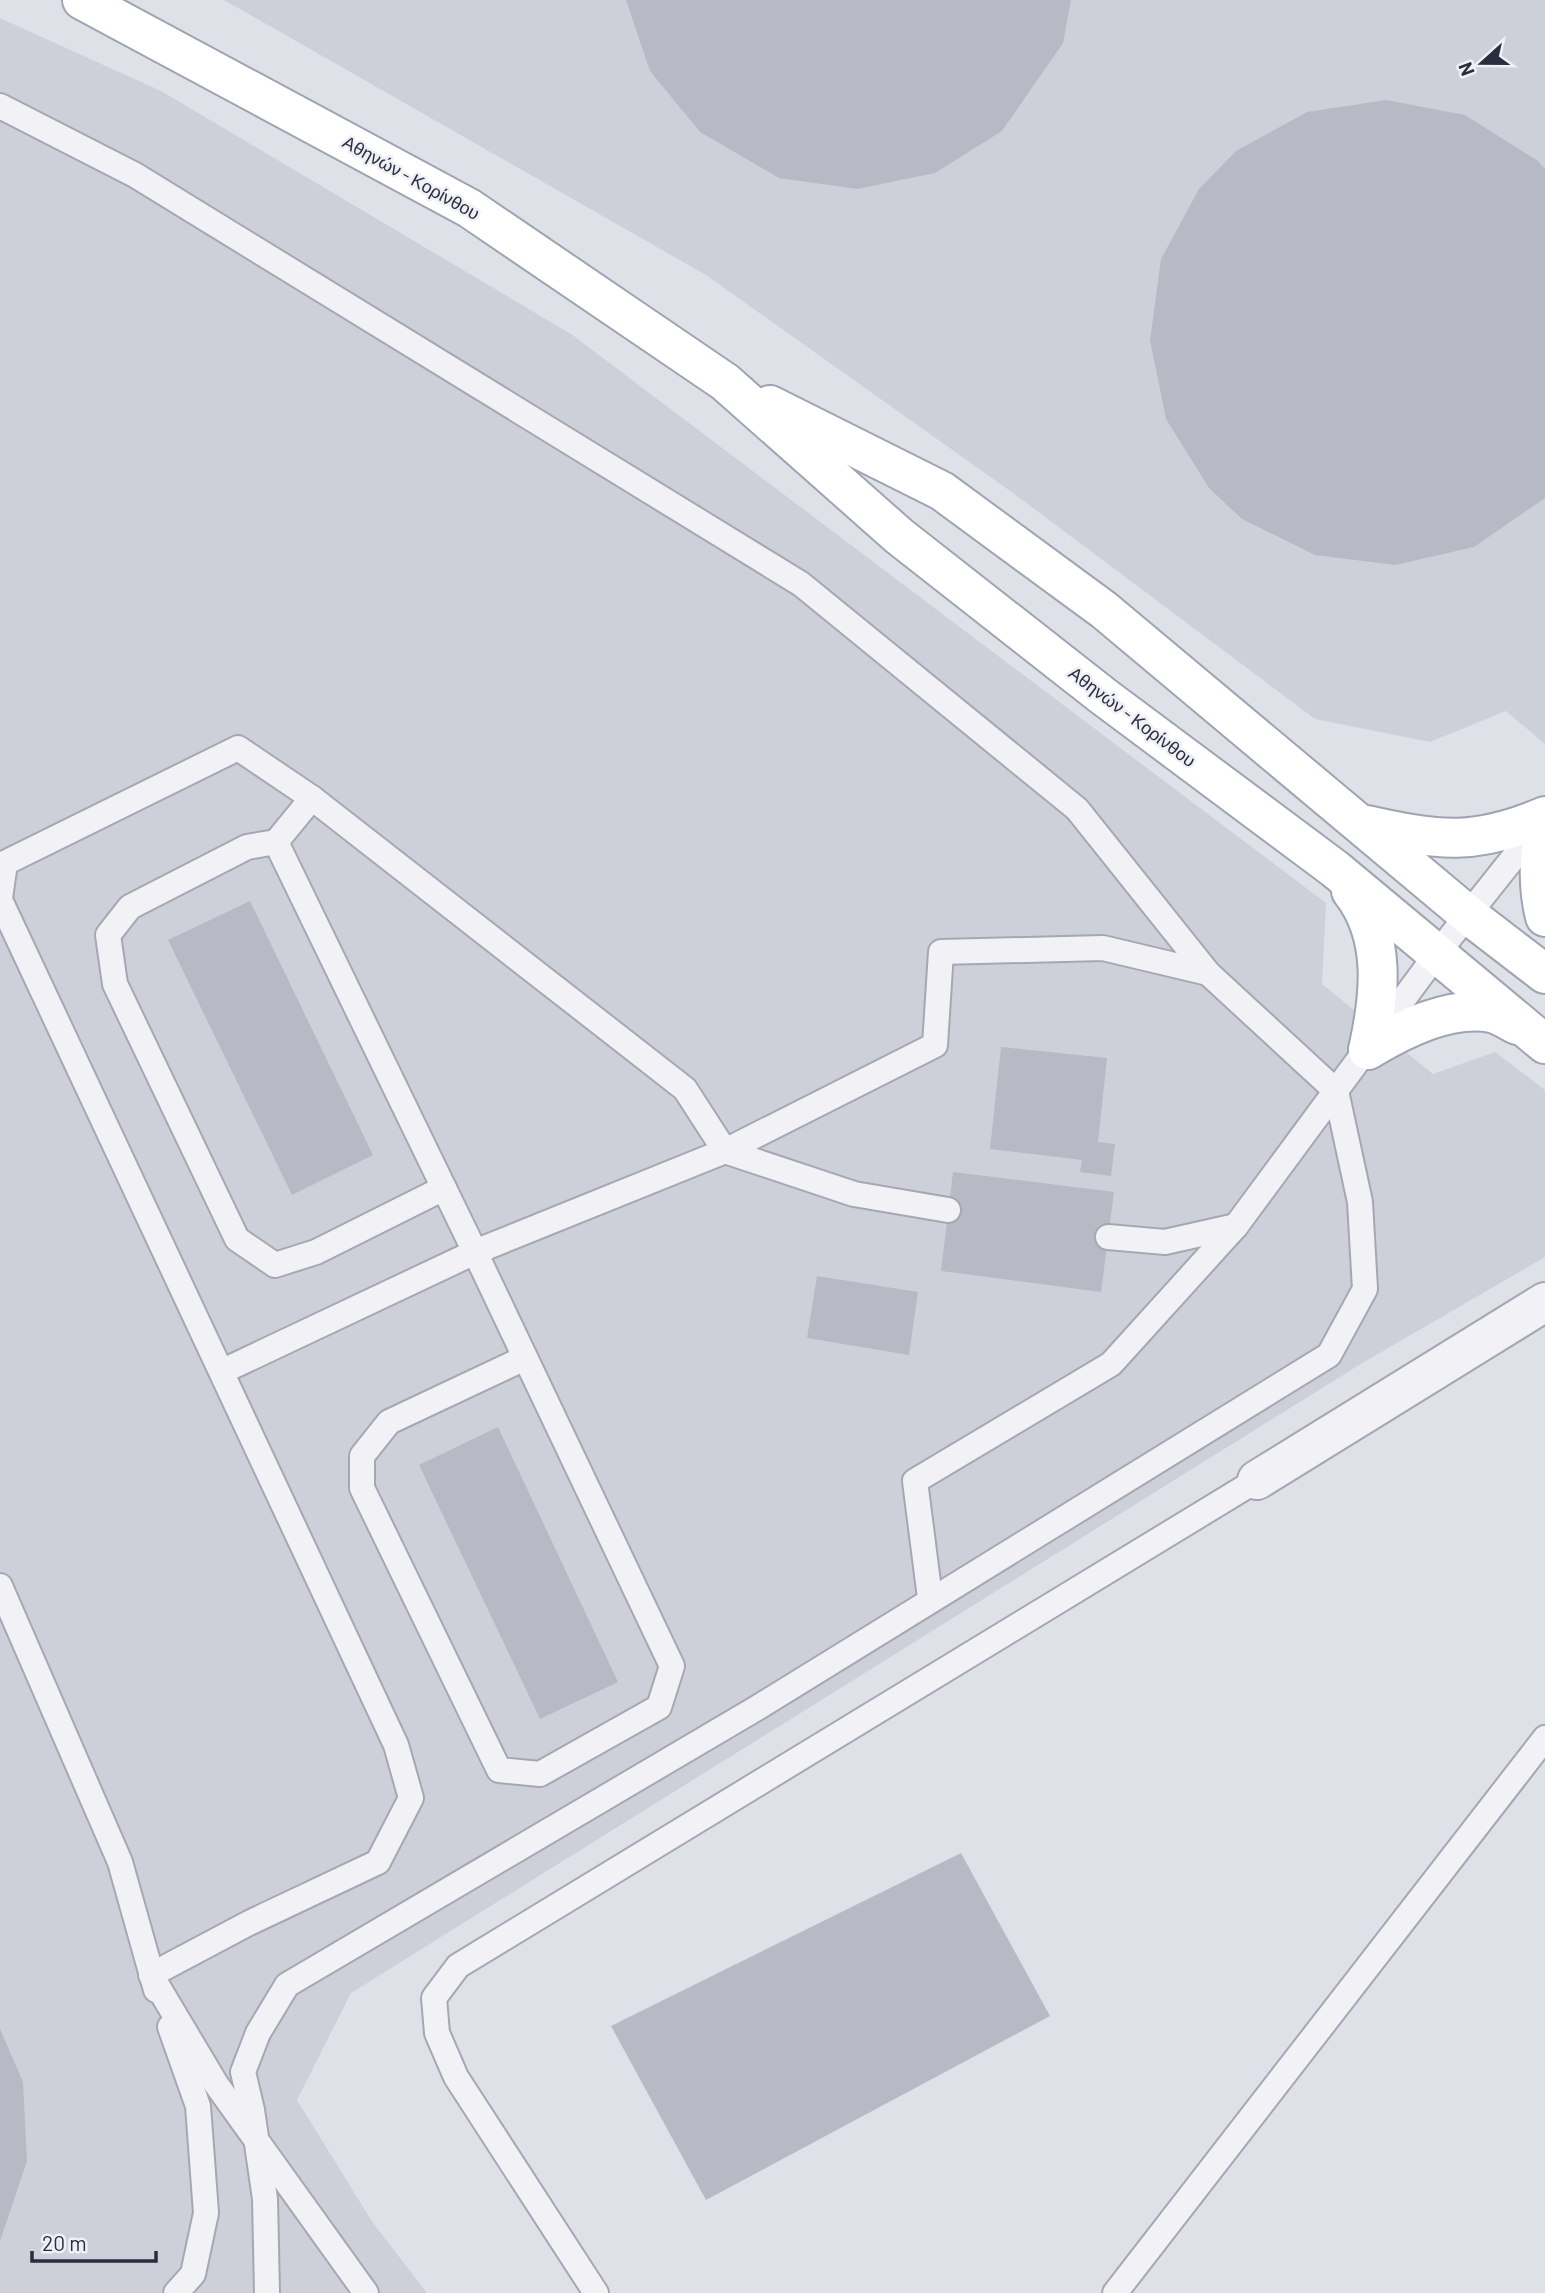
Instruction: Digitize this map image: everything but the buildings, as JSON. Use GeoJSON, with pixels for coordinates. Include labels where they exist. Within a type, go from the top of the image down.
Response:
{"type":"FeatureCollection","features":[{"type":"Feature","properties":{"kind":"main road","name":"Αθηνών - Κορίνθου"},"geometry":{"type":"LineString","coordinates":[[82,0],[469,208],[725,382],[899,536],[1103,696],[1335,869],[1536,1037]]}},
{"type":"Feature","properties":{"kind":"main road","name":"Αθηνών - Κορίνθου"},"geometry":{"type":"LineString","coordinates":[[725,382],[942,491],[1104,610],[1467,914],[1545,974]]}},
{"type":"Feature","properties":{"kind":"main road"},"geometry":{"type":"LineString","coordinates":[[1363,825],[1424,837],[1467,839],[1508,832],[1545,817]]}},
{"type":"Feature","properties":{"kind":"main road"},"geometry":{"type":"LineString","coordinates":[[1545,824],[1539,856],[1540,898],[1545,917]]}},
{"type":"Feature","properties":{"kind":"main road"},"geometry":{"type":"LineString","coordinates":[[1335,869],[1366,909],[1377,956],[1379,1003],[1368,1050]]}},
{"type":"Feature","properties":{"kind":"main road"},"geometry":{"type":"LineString","coordinates":[[1368,1050],[1406,1027],[1448,1015],[1492,1013],[1536,1037]]}},
{"type":"Feature","properties":{"kind":"street"},"geometry":{"type":"LineString","coordinates":[[1257,1480],[1545,1302]]}},
{"type":"Feature","properties":{"kind":"lane"},"geometry":{"type":"LineString","coordinates":[[0,106],[135,175],[801,584],[1077,809],[1208,973],[1336,1091],[1360,1202],[1365,1289],[1329,1354],[930,1598],[757,1708],[287,1985],[258,2033],[243,2072],[265,2199],[266,2291]]}},
{"type":"Feature","properties":{"kind":"lane"},"geometry":{"type":"LineString","coordinates":[[151,1975],[249,1923],[378,1862],[411,1798],[396,1745],[0,899],[5,863],[238,748],[312,798],[685,1089],[725,1151],[854,1194],[948,1210]]}},
{"type":"Feature","properties":{"kind":"lane"},"geometry":{"type":"LineString","coordinates":[[312,798],[276,842],[247,847],[130,907],[108,935],[115,984],[237,1240],[275,1265],[316,1252],[444,1188]]}},
{"type":"Feature","properties":{"kind":"lane"},"geometry":{"type":"LineString","coordinates":[[930,1598],[915,1481],[1111,1364],[1236,1226],[1436,955],[1545,817]]}},
{"type":"Feature","properties":{"kind":"lane"},"geometry":{"type":"LineString","coordinates":[[276,842],[475,1252],[672,1666],[659,1707],[540,1774],[499,1770],[362,1488],[362,1456],[388,1422],[525,1358]]}},
{"type":"Feature","properties":{"kind":"lane"},"geometry":{"type":"LineString","coordinates":[[223,1371],[475,1252],[725,1151],[935,1045],[941,952],[1103,948],[1208,973]]}},
{"type":"Feature","properties":{"kind":"lane"},"geometry":{"type":"LineString","coordinates":[[1108,1237],[1165,1242],[1236,1226]]}},
{"type":"Feature","properties":{"kind":"lane"},"geometry":{"type":"LineString","coordinates":[[596,2293],[456,2077],[437,2033],[434,1998],[457,1966],[1257,1480]]}},
{"type":"Feature","properties":{"kind":"lane"},"geometry":{"type":"LineString","coordinates":[[0,1587],[120,1862],[151,1975],[198,2106],[206,2213],[193,2274],[176,2293]]}},
{"type":"Feature","properties":{"kind":"lane"},"geometry":{"type":"LineString","coordinates":[[1115,2293],[1545,1738]]}},
{"type":"Feature","properties":{"kind":"lane"},"geometry":{"type":"LineString","coordinates":[[151,1975],[216,2084],[366,2293]]}},
{"type":"Feature","properties":{"kind":"shaded area"},"geometry":{"type":"Polygon","coordinates":[[[224,0],[1545,0],[1545,744],[1506,711],[1430,742],[1315,719],[1013,493],[706,275],[224,0]]]}},
{"type":"Feature","properties":{"kind":"shaded area"},"geometry":{"type":"Polygon","coordinates":[[[0,18],[161,91],[571,334],[1326,903],[1322,984],[1433,1074],[1495,1052],[1545,1090],[1545,1257],[1359,1365],[351,1993],[297,2100],[373,2223],[427,2293],[0,2293],[0,18]]]}}]}
